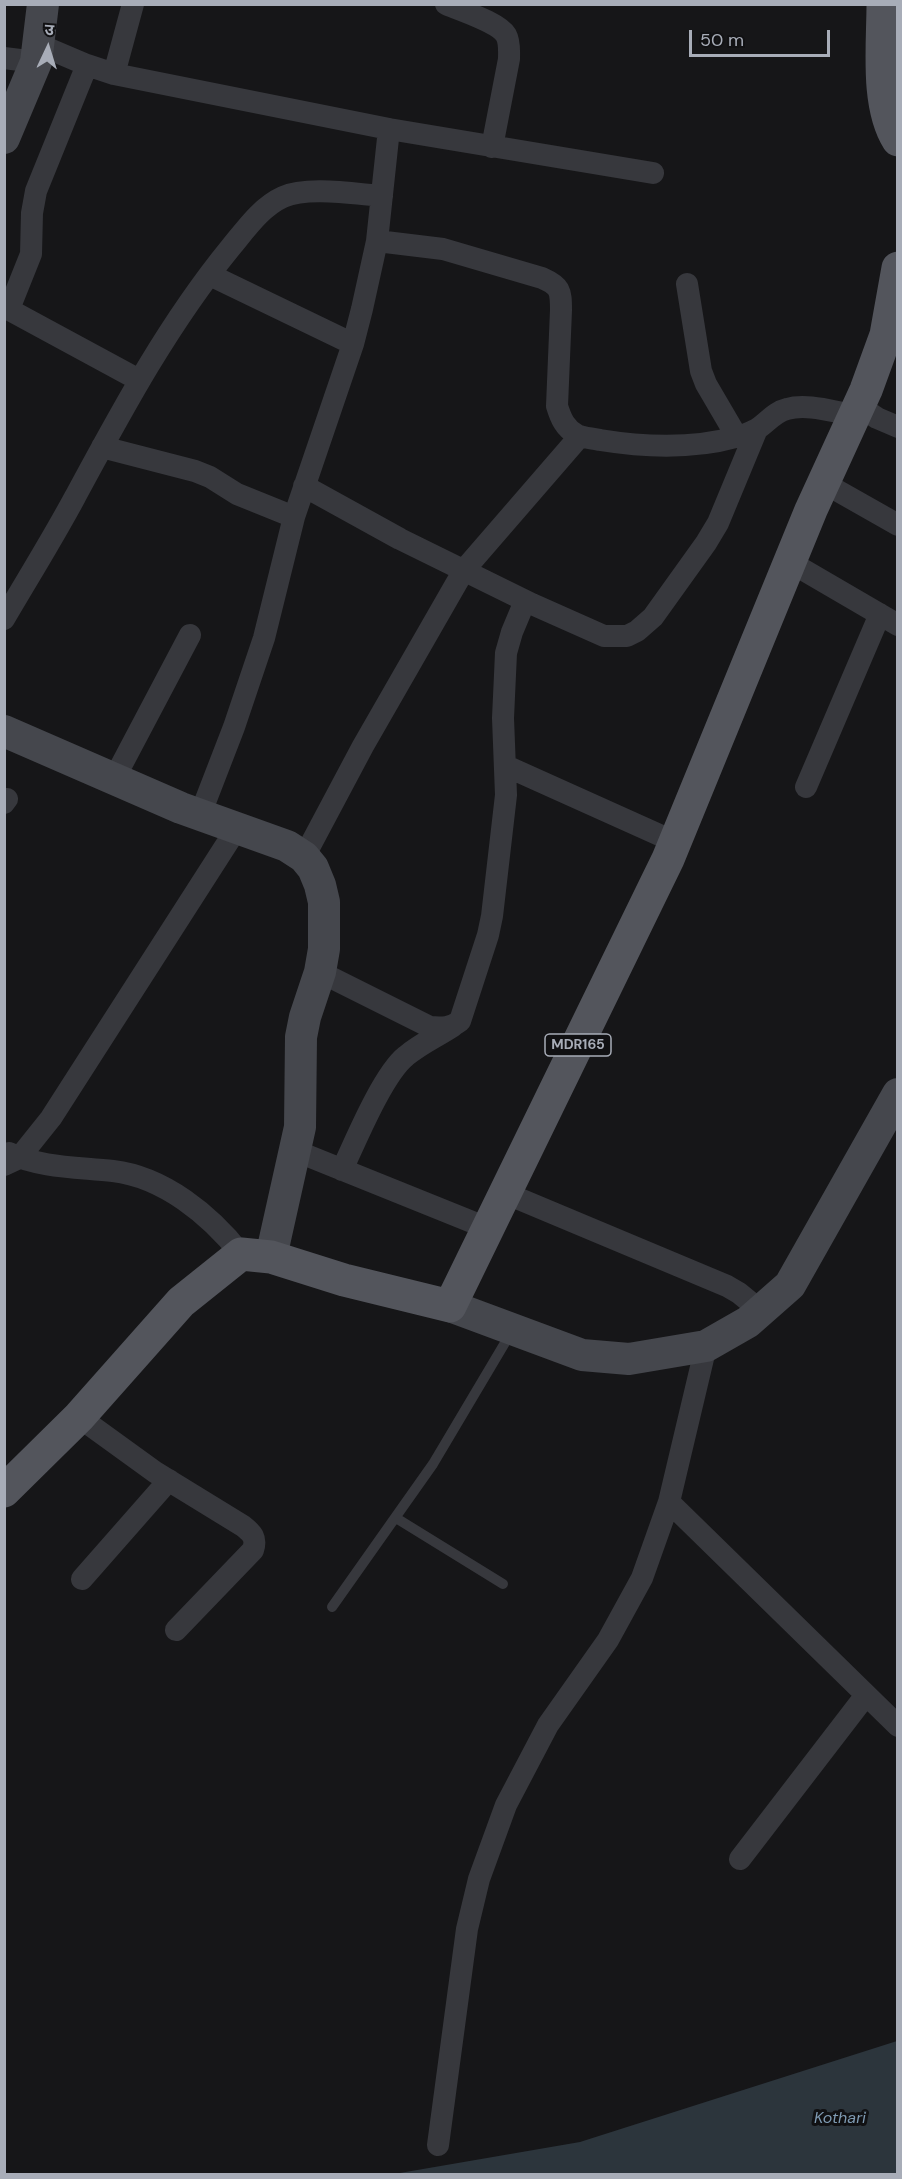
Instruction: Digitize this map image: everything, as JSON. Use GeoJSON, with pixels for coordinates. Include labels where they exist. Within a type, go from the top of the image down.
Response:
{"type":"FeatureCollection","features":[{"type":"Feature","properties":{"kind":"main road"},"geometry":{"type":"LineString","coordinates":[[884,4],[885,98],[895,132]]}},
{"type":"Feature","properties":{"kind":"main road","name":"MDR165"},"geometry":{"type":"LineString","coordinates":[[450,1306],[675,842],[790,562],[857,410],[894,312],[897,268]]}},
{"type":"Feature","properties":{"kind":"main road"},"geometry":{"type":"LineString","coordinates":[[4,1491],[80,1417],[181,1302],[256,1255],[344,1280],[450,1306]]}},
{"type":"Feature","properties":{"kind":"street"},"geometry":{"type":"LineString","coordinates":[[4,138],[38,53],[43,4]]}},
{"type":"Feature","properties":{"kind":"street"},"geometry":{"type":"LineString","coordinates":[[114,74],[133,4]]}},
{"type":"Feature","properties":{"kind":"street"},"geometry":{"type":"LineString","coordinates":[[446,4],[496,26],[506,35],[509,59],[492,147]]}},
{"type":"Feature","properties":{"kind":"street"},"geometry":{"type":"LineString","coordinates":[[4,58],[38,53],[114,74],[389,129],[652,173]]}},
{"type":"Feature","properties":{"kind":"street"},"geometry":{"type":"LineString","coordinates":[[87,65],[36,190],[32,213],[31,254],[7,308],[139,380]]}},
{"type":"Feature","properties":{"kind":"street"},"geometry":{"type":"LineString","coordinates":[[200,815],[234,727],[264,638],[294,518],[352,344],[377,241],[389,129]]}},
{"type":"Feature","properties":{"kind":"street"},"geometry":{"type":"LineString","coordinates":[[4,619],[139,380],[210,275],[267,207],[285,196],[306,192],[382,196]]}},
{"type":"Feature","properties":{"kind":"street"},"geometry":{"type":"LineString","coordinates":[[377,241],[443,249],[556,284],[561,295],[557,406],[567,428],[580,436],[611,442],[671,445],[707,443],[747,433],[786,409],[803,407],[857,410],[897,427]]}},
{"type":"Feature","properties":{"kind":"street"},"geometry":{"type":"LineString","coordinates":[[210,275],[352,344]]}},
{"type":"Feature","properties":{"kind":"street"},"geometry":{"type":"LineString","coordinates":[[687,284],[700,371],[710,391],[747,433]]}},
{"type":"Feature","properties":{"kind":"street"},"geometry":{"type":"LineString","coordinates":[[304,486],[400,539],[525,601],[604,636],[627,636],[637,632],[669,596],[718,523],[747,433]]}},
{"type":"Feature","properties":{"kind":"street"},"geometry":{"type":"LineString","coordinates":[[304,857],[363,746],[464,570],[580,436]]}},
{"type":"Feature","properties":{"kind":"street"},"geometry":{"type":"LineString","coordinates":[[102,447],[195,471],[210,477],[237,494],[294,518]]}},
{"type":"Feature","properties":{"kind":"street"},"geometry":{"type":"LineString","coordinates":[[824,483],[897,525]]}},
{"type":"Feature","properties":{"kind":"street"},"geometry":{"type":"LineString","coordinates":[[790,562],[889,620],[806,787]]}},
{"type":"Feature","properties":{"kind":"street"},"geometry":{"type":"LineString","coordinates":[[342,1170],[378,1096],[397,1065],[404,1057],[454,1025],[460,1020],[464,1011],[488,935],[506,795],[503,718],[506,653],[525,601]]}},
{"type":"Feature","properties":{"kind":"street"},"geometry":{"type":"LineString","coordinates":[[114,779],[190,635]]}},
{"type":"Feature","properties":{"kind":"street"},"geometry":{"type":"LineString","coordinates":[[4,731],[200,815],[287,846],[304,857],[313,868],[324,903],[324,949],[320,972],[301,1037],[300,1127],[296,1151],[256,1255],[224,1232],[208,1217],[152,1182],[135,1175],[9,1158]]}},
{"type":"Feature","properties":{"kind":"street"},"geometry":{"type":"LineString","coordinates":[[506,766],[675,842]]}},
{"type":"Feature","properties":{"kind":"street"},"geometry":{"type":"LineString","coordinates":[[9,1158],[51,1118],[237,828]]}},
{"type":"Feature","properties":{"kind":"street"},"geometry":{"type":"LineString","coordinates":[[320,972],[430,1027],[444,1028],[454,1025]]}},
{"type":"Feature","properties":{"kind":"street"},"geometry":{"type":"LineString","coordinates":[[450,1306],[582,1354],[628,1359],[706,1346],[748,1322],[790,1285],[897,1094]]}},
{"type":"Feature","properties":{"kind":"street"},"geometry":{"type":"LineString","coordinates":[[296,1151],[487,1228]]}},
{"type":"Feature","properties":{"kind":"street"},"geometry":{"type":"LineString","coordinates":[[505,1193],[727,1286],[761,1311]]}},
{"type":"Feature","properties":{"kind":"street"},"geometry":{"type":"LineString","coordinates":[[438,2145],[466,1929],[479,1879],[507,1805],[548,1725],[608,1640],[642,1578],[669,1502],[706,1346]]}},
{"type":"Feature","properties":{"kind":"street"},"geometry":{"type":"LineString","coordinates":[[80,1417],[169,1480],[243,1526],[253,1535],[255,1540],[253,1550],[176,1630]]}},
{"type":"Feature","properties":{"kind":"street"},"geometry":{"type":"LineString","coordinates":[[82,1579],[169,1480]]}},
{"type":"Feature","properties":{"kind":"street"},"geometry":{"type":"LineString","coordinates":[[669,1502],[897,1726]]}},
{"type":"Feature","properties":{"kind":"street"},"geometry":{"type":"LineString","coordinates":[[740,1859],[866,1695]]}},
{"type":"Feature","properties":{"kind":"lane"},"geometry":{"type":"LineString","coordinates":[[332,1607],[396,1518],[468,1407],[513,1329]]}},
{"type":"Feature","properties":{"kind":"lane"},"geometry":{"type":"LineString","coordinates":[[396,1518],[503,1584]]}},
{"type":"Feature","properties":{"kind":"water","name":"Kothari"},"geometry":{"type":"Polygon","coordinates":[[[897,2041],[897,2174],[394,2174],[580,2142],[897,2041]]]}}]}
